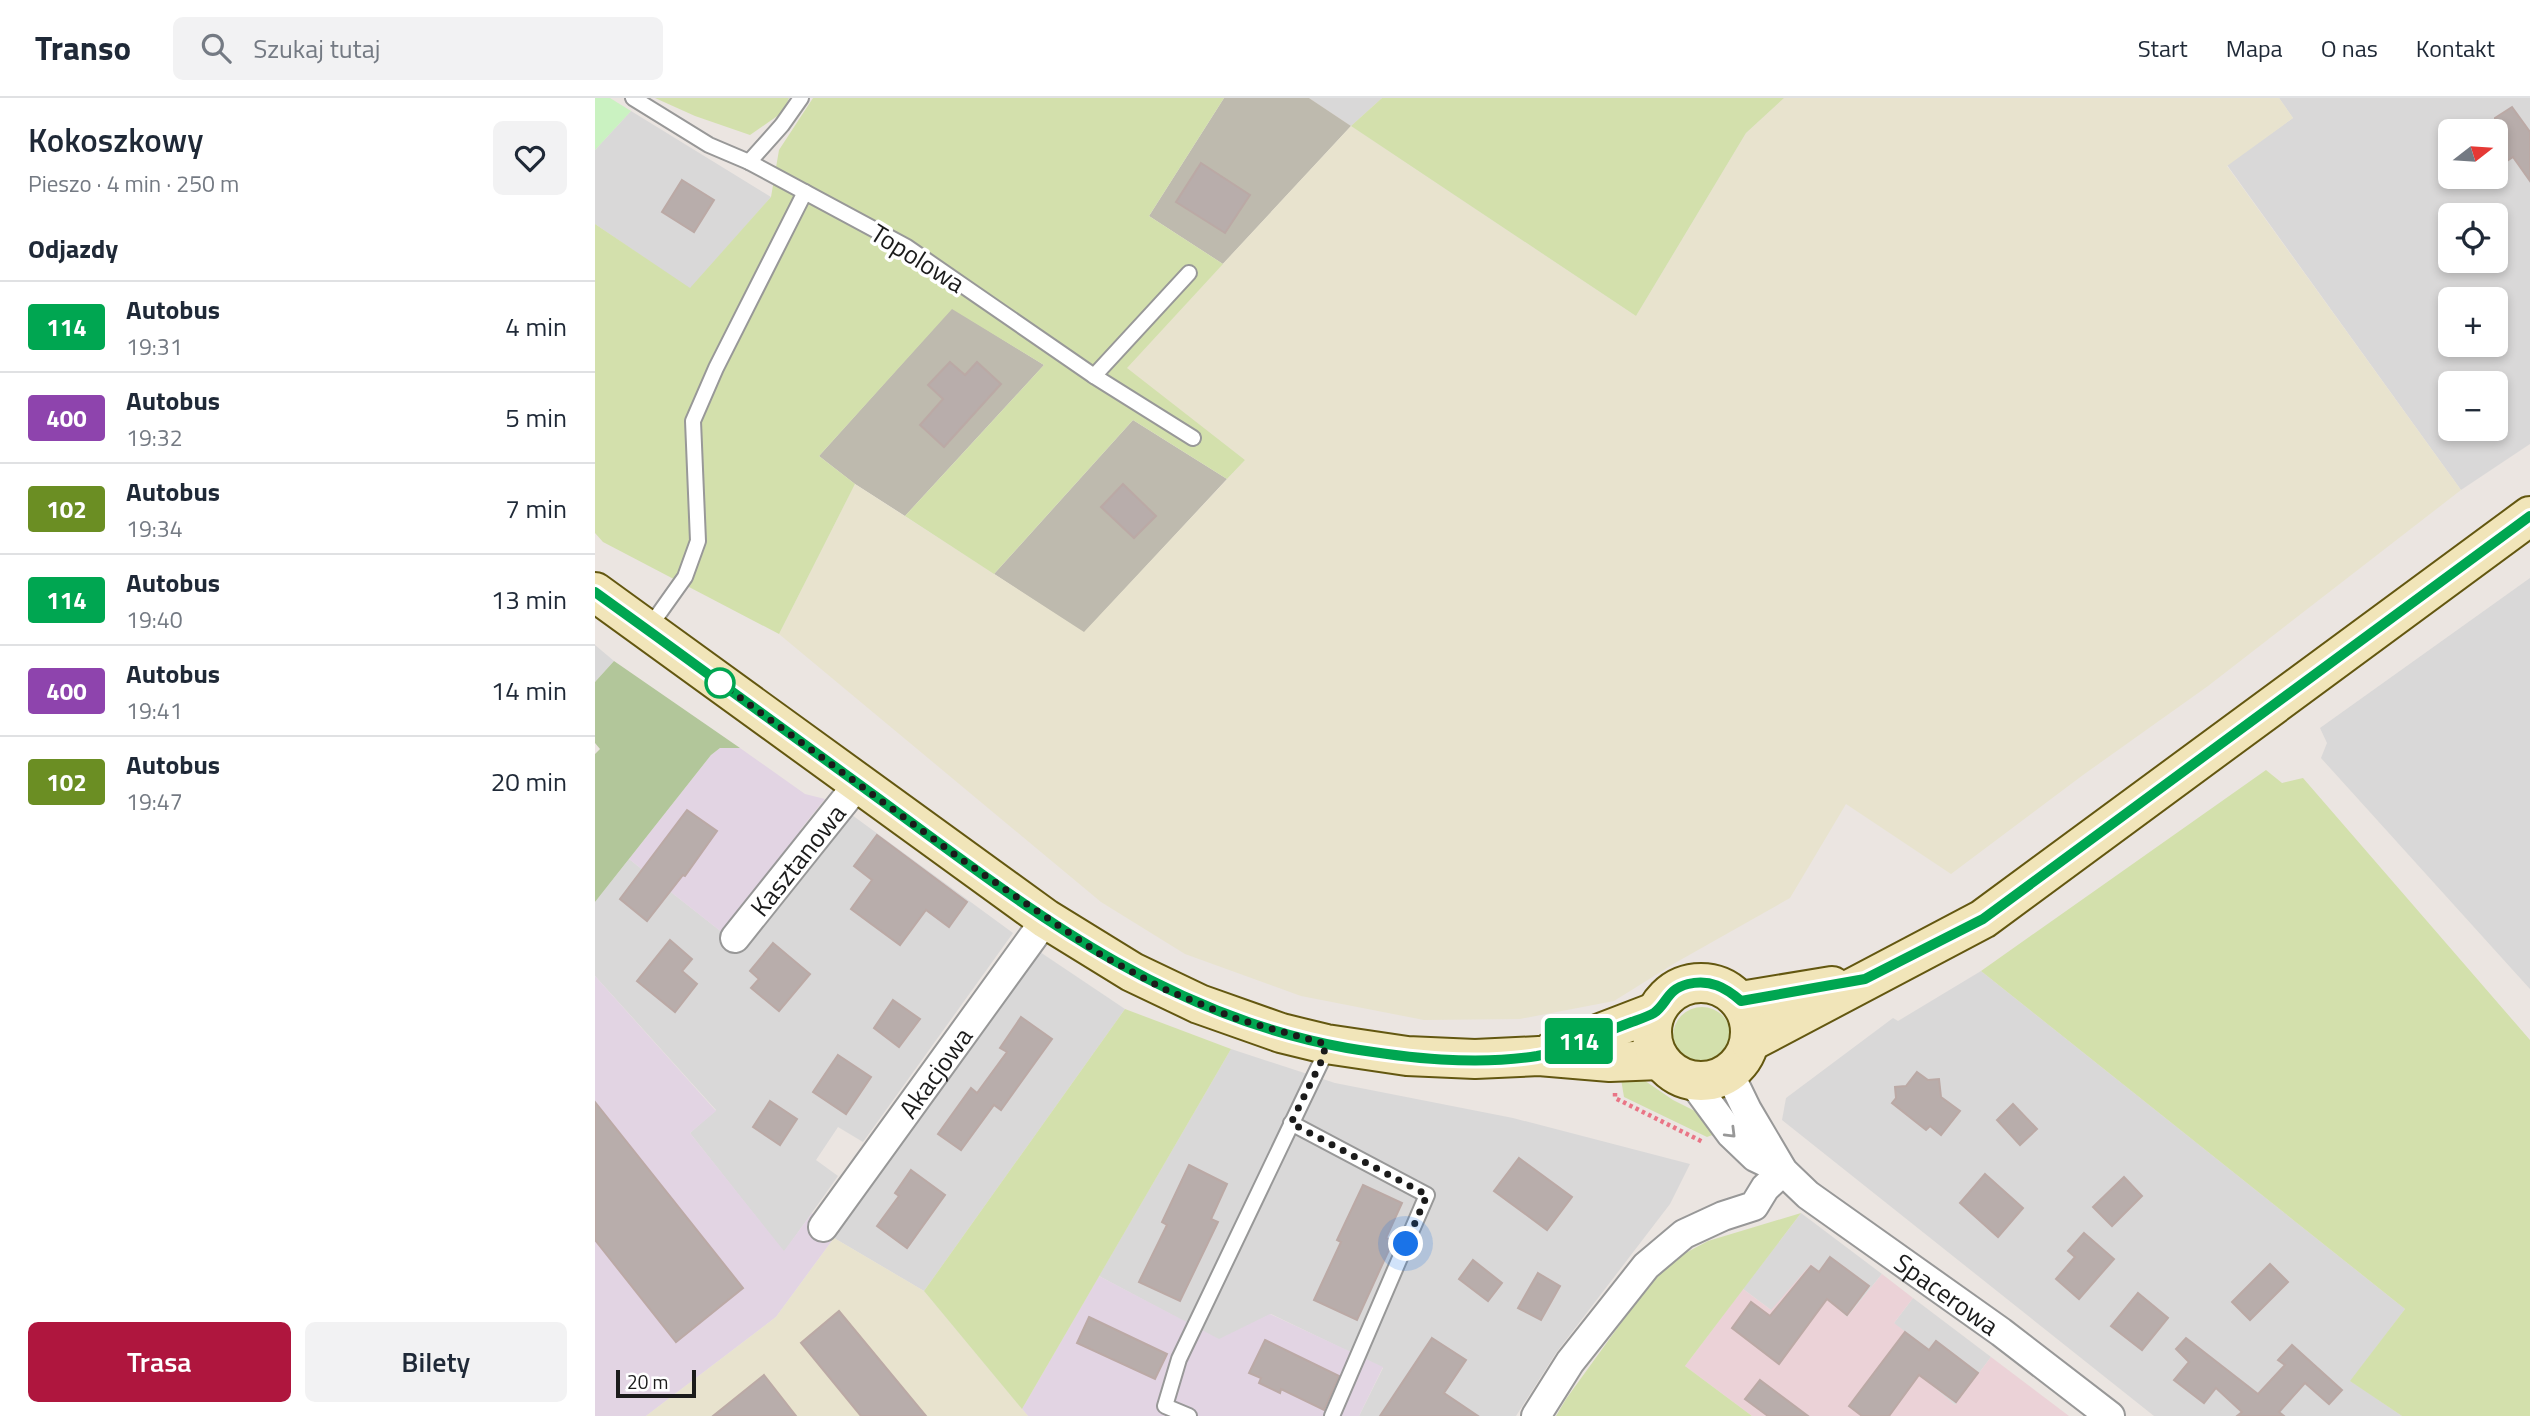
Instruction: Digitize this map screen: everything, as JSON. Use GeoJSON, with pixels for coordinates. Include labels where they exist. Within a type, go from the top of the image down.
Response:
{"type":"FeatureCollection","features":[{"type":"Feature","properties":{"kind":"main road"},"geometry":{"type":"LineString","coordinates":[[1740,1058],[1750,1021],[1741,1001],[1725,988],[1705,982],[1685,985],[1667,995],[1655,1012],[1651,1037],[1660,1060],[1669,1070],[1692,1081],[1712,1081],[1740,1058],[1865,979],[1983,919],[2530,516]]}},
{"type":"Feature","properties":{"kind":"main road"},"geometry":{"type":"LineString","coordinates":[[595,592],[1046,919],[1112,961],[1174,993],[1237,1019],[1326,1044],[1407,1056],[1441,1059],[1539,1056],[1609,1062],[1660,1060]]}},
{"type":"Feature","properties":{"kind":"main road"},"geometry":{"type":"LineString","coordinates":[[1741,1001],[1865,979]]}},
{"type":"Feature","properties":{"kind":"main road"},"geometry":{"type":"LineString","coordinates":[[1539,1056],[1655,1012]]}},
{"type":"Feature","properties":{"kind":"street","name":"Kasztanowa"},"geometry":{"type":"LineString","coordinates":[[736,937],[858,784]]}},
{"type":"Feature","properties":{"kind":"street","name":"Akacjowa"},"geometry":{"type":"LineString","coordinates":[[823,1227],[1046,919]]}},
{"type":"Feature","properties":{"kind":"street","name":"Spacerowa"},"geometry":{"type":"LineString","coordinates":[[1740,1058],[1747,1110],[1783,1171],[1808,1195],[2001,1332],[2110,1416]]}},
{"type":"Feature","properties":{"kind":"street","name":"Spacerowa"},"geometry":{"type":"LineString","coordinates":[[1692,1081],[1731,1134],[1755,1157],[1783,1171]]}},
{"type":"Feature","properties":{"kind":"street"},"geometry":{"type":"LineString","coordinates":[[1536,1416],[1570,1362],[1646,1266],[1683,1234],[1754,1206],[1765,1188],[1783,1171]]}},
{"type":"Feature","properties":{"kind":"lane","name":"Topolowa"},"geometry":{"type":"LineString","coordinates":[[632,98],[709,145],[749,162],[907,247],[1094,376],[1193,438]]}},
{"type":"Feature","properties":{"kind":"lane"},"geometry":{"type":"LineString","coordinates":[[749,162],[782,125],[801,98]]}},
{"type":"Feature","properties":{"kind":"lane"},"geometry":{"type":"LineString","coordinates":[[648,631],[685,577],[698,541],[693,421],[716,368],[805,192]]}},
{"type":"Feature","properties":{"kind":"lane"},"geometry":{"type":"LineString","coordinates":[[1094,376],[1189,272]]}},
{"type":"Feature","properties":{"kind":"lane"},"geometry":{"type":"LineString","coordinates":[[1189,1416],[1165,1405],[1179,1359],[1322,1060],[1326,1044]]}},
{"type":"Feature","properties":{"kind":"lane"},"geometry":{"type":"LineString","coordinates":[[1291,1123],[1427,1195],[1332,1416]]}},
{"type":"Feature","properties":{"kind":"shaded area"},"geometry":{"type":"Polygon","coordinates":[[[1224,98],[1309,98],[1351,126],[1223,264],[1149,216],[1224,98]]]}},
{"type":"Feature","properties":{"kind":"shaded area"},"geometry":{"type":"Polygon","coordinates":[[[1309,98],[1382,98],[1351,126],[1309,98]]]}},
{"type":"Feature","properties":{"kind":"shaded area"},"geometry":{"type":"Polygon","coordinates":[[[1784,98],[2279,98],[2293,118],[2227,166],[2461,490],[2208,686],[1951,874],[1846,804],[1790,898],[1614,1001],[1520,1019],[1424,1020],[1301,996],[1185,954],[1101,902],[779,634],[855,484],[1084,632],[1245,460],[1126,368],[1351,126],[1636,316],[1746,133],[1784,98]]]}},
{"type":"Feature","properties":{"kind":"shaded area"},"geometry":{"type":"Polygon","coordinates":[[[2279,98],[2530,98],[2530,444],[2461,490],[2227,165],[2293,118],[2279,98]]]}},
{"type":"Feature","properties":{"kind":"shaded area"},"geometry":{"type":"Polygon","coordinates":[[[631,111],[771,197],[690,289],[595,224],[595,150],[631,111]]]}},
{"type":"Feature","properties":{"kind":"shaded area"},"geometry":{"type":"Polygon","coordinates":[[[952,308],[1044,365],[905,516],[855,484],[819,456],[952,308]]]}},
{"type":"Feature","properties":{"kind":"shaded area"},"geometry":{"type":"Polygon","coordinates":[[[1133,420],[1227,479],[1084,633],[994,574],[1133,420]]]}},
{"type":"Feature","properties":{"kind":"shaded area"},"geometry":{"type":"Polygon","coordinates":[[[2530,578],[2530,989],[2321,758],[2327,743],[2320,728],[2530,578]]]}},
{"type":"Feature","properties":{"kind":"shaded area"},"geometry":{"type":"Polygon","coordinates":[[[595,645],[614,661],[595,682],[595,645]]]}},
{"type":"Feature","properties":{"kind":"shaded area"},"geometry":{"type":"Polygon","coordinates":[[[720,748],[740,748],[805,794],[825,799],[800,830],[800,839],[724,934],[629,859],[711,755],[720,748]]]}},
{"type":"Feature","properties":{"kind":"shaded area"},"geometry":{"type":"Polygon","coordinates":[[[852,815],[1013,933],[863,1142],[838,1127],[816,1160],[838,1176],[784,1252],[690,1133],[716,1110],[595,976],[595,902],[629,859],[742,948],[852,815]]]}},
{"type":"Feature","properties":{"kind":"shaded area"},"geometry":{"type":"Polygon","coordinates":[[[1040,952],[1125,1009],[924,1291],[834,1238],[1040,952]]]}},
{"type":"Feature","properties":{"kind":"shaded area"},"geometry":{"type":"Polygon","coordinates":[[[1981,971],[2405,1309],[2351,1381],[2402,1416],[2154,1416],[1782,1120],[1786,1098],[1893,1018],[1898,1021],[1981,971]]]}},
{"type":"Feature","properties":{"kind":"shaded area"},"geometry":{"type":"Polygon","coordinates":[[[595,976],[716,1111],[690,1133],[784,1251],[812,1213],[834,1238],[776,1317],[646,1416],[595,1416],[595,976]]]}},
{"type":"Feature","properties":{"kind":"shaded area"},"geometry":{"type":"Polygon","coordinates":[[[1231,1049],[1335,1083],[1513,1118],[1690,1164],[1670,1204],[1556,1353],[1516,1416],[1359,1416],[1383,1368],[1271,1314],[1219,1340],[1099,1276],[1231,1049]]]}},
{"type":"Feature","properties":{"kind":"shaded area"},"geometry":{"type":"Polygon","coordinates":[[[1801,1213],[1882,1274],[1847,1317],[1827,1299],[1771,1310],[1743,1289],[1801,1213]]]}},
{"type":"Feature","properties":{"kind":"shaded area"},"geometry":{"type":"Polygon","coordinates":[[[834,1238],[924,1291],[1028,1416],[646,1416],[776,1317],[834,1238]]]}},
{"type":"Feature","properties":{"kind":"shaded area"},"geometry":{"type":"Polygon","coordinates":[[[1811,1264],[1819,1272],[1827,1299],[1847,1317],[1882,1274],[1913,1298],[1894,1323],[1929,1350],[1915,1371],[1955,1405],[1991,1357],[2069,1416],[1752,1416],[1685,1366],[1743,1289],[1771,1310],[1811,1264]]]}},
{"type":"Feature","properties":{"kind":"shaded area"},"geometry":{"type":"Polygon","coordinates":[[[1099,1276],[1219,1339],[1270,1314],[1383,1367],[1359,1416],[1028,1416],[1022,1409],[1099,1276]]]}},
{"type":"Feature","properties":{"kind":"shaded area"},"geometry":{"type":"Polygon","coordinates":[[[1913,1298],[1991,1357],[1955,1405],[1914,1371],[1894,1323],[1913,1298]]]}},
{"type":"Feature","properties":{"kind":"green space"},"geometry":{"type":"Polygon","coordinates":[[[595,98],[610,98],[631,111],[595,150],[595,98]]]}},
{"type":"Feature","properties":{"kind":"green space"},"geometry":{"type":"Polygon","coordinates":[[[655,98],[789,98],[783,112],[750,135],[695,116],[655,98]]]}},
{"type":"Feature","properties":{"kind":"green space"},"geometry":{"type":"Polygon","coordinates":[[[813,98],[1224,98],[1149,216],[1223,264],[1127,368],[1245,460],[1227,479],[1133,420],[994,574],[905,516],[1044,365],[952,309],[819,456],[855,484],[779,634],[603,542],[595,533],[595,224],[690,288],[771,197],[779,150],[813,98]]]}},
{"type":"Feature","properties":{"kind":"green space"},"geometry":{"type":"Polygon","coordinates":[[[1382,98],[1784,98],[1746,133],[1636,316],[1351,126],[1382,98]]]}},
{"type":"Feature","properties":{"kind":"green space"},"geometry":{"type":"Polygon","coordinates":[[[614,661],[740,748],[720,748],[711,755],[595,902],[595,754],[600,749],[595,743],[595,682],[614,661]]]}},
{"type":"Feature","properties":{"kind":"green space"},"geometry":{"type":"Polygon","coordinates":[[[2266,770],[2282,783],[2303,778],[2530,1040],[2530,1416],[2402,1416],[2350,1381],[2405,1309],[1981,971],[2266,770]]]}},
{"type":"Feature","properties":{"kind":"green space"},"geometry":{"type":"Polygon","coordinates":[[[1702,1007],[1713,1009],[1726,1020],[1731,1036],[1729,1047],[1718,1060],[1702,1065],[1691,1063],[1678,1052],[1673,1036],[1675,1025],[1686,1012],[1702,1007]]]}},
{"type":"Feature","properties":{"kind":"green space"},"geometry":{"type":"Polygon","coordinates":[[[1125,1009],[1231,1049],[1022,1409],[924,1291],[1125,1009]]]}},
{"type":"Feature","properties":{"kind":"green space"},"geometry":{"type":"Polygon","coordinates":[[[1620,1073],[1635,1074],[1673,1100],[1699,1113],[1715,1134],[1707,1137],[1624,1097],[1620,1073]]]}},
{"type":"Feature","properties":{"kind":"green space"},"geometry":{"type":"Polygon","coordinates":[[[1801,1213],[1685,1366],[1752,1416],[1556,1416],[1663,1265],[1708,1241],[1801,1213]]]}},
{"type":"Feature","properties":{"kind":"building"},"geometry":{"type":"Polygon","coordinates":[[[2512,107],[2530,132],[2530,181],[2513,157],[2508,160],[2508,119],[2495,118],[2512,107]]]}},
{"type":"Feature","properties":{"kind":"building"},"geometry":{"type":"Polygon","coordinates":[[[1201,163],[1250,195],[1225,233],[1176,202],[1201,163]]]}},
{"type":"Feature","properties":{"kind":"building"},"geometry":{"type":"Polygon","coordinates":[[[682,180],[714,200],[694,232],[662,212],[682,180]]]}},
{"type":"Feature","properties":{"kind":"building"},"geometry":{"type":"Polygon","coordinates":[[[950,362],[965,375],[977,362],[1001,384],[944,447],[920,425],[943,399],[928,385],[950,362]]]}},
{"type":"Feature","properties":{"kind":"building"},"geometry":{"type":"Polygon","coordinates":[[[1123,484],[1156,516],[1134,538],[1101,507],[1123,484]]]}},
{"type":"Feature","properties":{"kind":"building"},"geometry":{"type":"Polygon","coordinates":[[[687,810],[717,831],[685,876],[683,875],[647,921],[620,899],[687,810]]]}},
{"type":"Feature","properties":{"kind":"building"},"geometry":{"type":"Polygon","coordinates":[[[877,835],[967,902],[949,927],[926,910],[900,945],[851,909],[872,880],[854,866],[877,835]]]}},
{"type":"Feature","properties":{"kind":"building"},"geometry":{"type":"Polygon","coordinates":[[[670,940],[692,959],[682,971],[697,984],[675,1012],[637,981],[670,940]]]}},
{"type":"Feature","properties":{"kind":"building"},"geometry":{"type":"Polygon","coordinates":[[[773,943],[810,974],[779,1011],[751,988],[759,979],[750,971],[773,943]]]}},
{"type":"Feature","properties":{"kind":"building"},"geometry":{"type":"Polygon","coordinates":[[[893,1000],[920,1019],[899,1047],[874,1028],[893,1000]]]}},
{"type":"Feature","properties":{"kind":"building"},"geometry":{"type":"Polygon","coordinates":[[[1021,1017],[1052,1039],[1001,1110],[994,1105],[961,1150],[938,1134],[971,1088],[977,1093],[1007,1052],[1000,1048],[1021,1017]]]}},
{"type":"Feature","properties":{"kind":"building"},"geometry":{"type":"Polygon","coordinates":[[[838,1055],[871,1077],[846,1114],[813,1092],[838,1055]]]}},
{"type":"Feature","properties":{"kind":"building"},"geometry":{"type":"Polygon","coordinates":[[[1917,1072],[1928,1080],[1939,1079],[1941,1097],[1960,1111],[1941,1135],[1930,1126],[1926,1130],[1892,1103],[1896,1098],[1895,1087],[1906,1086],[1917,1072]]]}},
{"type":"Feature","properties":{"kind":"building"},"geometry":{"type":"Polygon","coordinates":[[[770,1101],[797,1119],[780,1145],[753,1127],[770,1101]]]}},
{"type":"Feature","properties":{"kind":"building"},"geometry":{"type":"Polygon","coordinates":[[[595,1102],[743,1288],[676,1342],[595,1240],[595,1102]]]}},
{"type":"Feature","properties":{"kind":"building"},"geometry":{"type":"Polygon","coordinates":[[[2013,1104],[2037,1129],[2020,1145],[1997,1120],[2013,1104]]]}},
{"type":"Feature","properties":{"kind":"building"},"geometry":{"type":"Polygon","coordinates":[[[1519,1158],[1572,1197],[1547,1230],[1494,1191],[1519,1158]]]}},
{"type":"Feature","properties":{"kind":"building"},"geometry":{"type":"Polygon","coordinates":[[[1189,1165],[1227,1184],[1211,1219],[1218,1222],[1180,1301],[1139,1282],[1167,1225],[1162,1222],[1189,1165]]]}},
{"type":"Feature","properties":{"kind":"building"},"geometry":{"type":"Polygon","coordinates":[[[911,1170],[945,1195],[907,1248],[877,1226],[899,1196],[895,1193],[911,1170]]]}},
{"type":"Feature","properties":{"kind":"building"},"geometry":{"type":"Polygon","coordinates":[[[1985,1174],[2023,1208],[1998,1237],[1960,1203],[1985,1174]]]}},
{"type":"Feature","properties":{"kind":"building"},"geometry":{"type":"Polygon","coordinates":[[[2124,1177],[2142,1196],[2112,1226],[2093,1207],[2124,1177]]]}},
{"type":"Feature","properties":{"kind":"building"},"geometry":{"type":"Polygon","coordinates":[[[1363,1185],[1402,1203],[1386,1238],[1393,1241],[1357,1320],[1314,1300],[1341,1242],[1337,1240],[1363,1185]]]}},
{"type":"Feature","properties":{"kind":"building"},"geometry":{"type":"Polygon","coordinates":[[[2084,1233],[2114,1259],[2079,1299],[2056,1279],[2075,1257],[2068,1251],[2084,1233]]]}},
{"type":"Feature","properties":{"kind":"building"},"geometry":{"type":"Polygon","coordinates":[[[1830,1257],[1869,1286],[1847,1315],[1827,1299],[1779,1364],[1732,1328],[1751,1302],[1770,1316],[1811,1266],[1819,1272],[1830,1257]]]}},
{"type":"Feature","properties":{"kind":"building"},"geometry":{"type":"Polygon","coordinates":[[[1473,1260],[1502,1283],[1488,1301],[1459,1279],[1473,1260]]]}},
{"type":"Feature","properties":{"kind":"building"},"geometry":{"type":"Polygon","coordinates":[[[2270,1264],[2288,1282],[2250,1320],[2232,1302],[2270,1264]]]}},
{"type":"Feature","properties":{"kind":"building"},"geometry":{"type":"Polygon","coordinates":[[[1538,1273],[1560,1286],[1541,1320],[1518,1308],[1538,1273]]]}},
{"type":"Feature","properties":{"kind":"building"},"geometry":{"type":"Polygon","coordinates":[[[2138,1293],[2168,1318],[2142,1350],[2111,1326],[2138,1293]]]}},
{"type":"Feature","properties":{"kind":"building"},"geometry":{"type":"Polygon","coordinates":[[[839,1311],[926,1416],[861,1416],[801,1343],[839,1311]]]}},
{"type":"Feature","properties":{"kind":"building"},"geometry":{"type":"Polygon","coordinates":[[[1089,1317],[1167,1354],[1155,1379],[1077,1343],[1089,1317]]]}},
{"type":"Feature","properties":{"kind":"building"},"geometry":{"type":"Polygon","coordinates":[[[1905,1332],[1929,1350],[1936,1341],[1978,1373],[1956,1402],[1919,1375],[1889,1416],[1862,1416],[1849,1406],[1905,1332]]]}},
{"type":"Feature","properties":{"kind":"building"},"geometry":{"type":"Polygon","coordinates":[[[1432,1338],[1466,1360],[1444,1393],[1478,1416],[1380,1416],[1432,1338]]]}},
{"type":"Feature","properties":{"kind":"building"},"geometry":{"type":"Polygon","coordinates":[[[2186,1338],[2258,1394],[2285,1365],[2278,1360],[2292,1345],[2342,1390],[2329,1404],[2305,1383],[2279,1412],[2284,1416],[2237,1416],[2242,1412],[2216,1388],[2204,1403],[2174,1380],[2189,1362],[2176,1349],[2186,1338]]]}},
{"type":"Feature","properties":{"kind":"building"},"geometry":{"type":"Polygon","coordinates":[[[1265,1340],[1339,1376],[1324,1410],[1281,1389],[1280,1393],[1259,1383],[1261,1378],[1249,1373],[1265,1340]]]}},
{"type":"Feature","properties":{"kind":"building"},"geometry":{"type":"Polygon","coordinates":[[[764,1375],[796,1416],[713,1416],[764,1375]]]}},
{"type":"Feature","properties":{"kind":"building"},"geometry":{"type":"Polygon","coordinates":[[[1760,1380],[1808,1416],[1768,1416],[1745,1399],[1760,1380]]]}},
{"type":"Feature","properties":{"kind":"bus line","name":"114"},"geometry":{"type":"LineString","coordinates":[[595,592],[1046,919],[1103,956],[1162,988],[1237,1019],[1326,1044],[1441,1059],[1507,1058],[1539,1056],[1604,1033],[1655,1012],[1667,995],[1685,985],[1705,982],[1725,988],[1741,1001],[1761,999],[1865,979],[1901,963],[1983,919],[2530,516]]}},
{"type":"Feature","properties":{"kind":"route"},"geometry":{"type":"LineString","coordinates":[[720,683],[961,859],[1103,956],[1162,988],[1237,1019],[1326,1044],[1322,1060],[1291,1123],[1427,1195],[1406,1244]]}}]}
